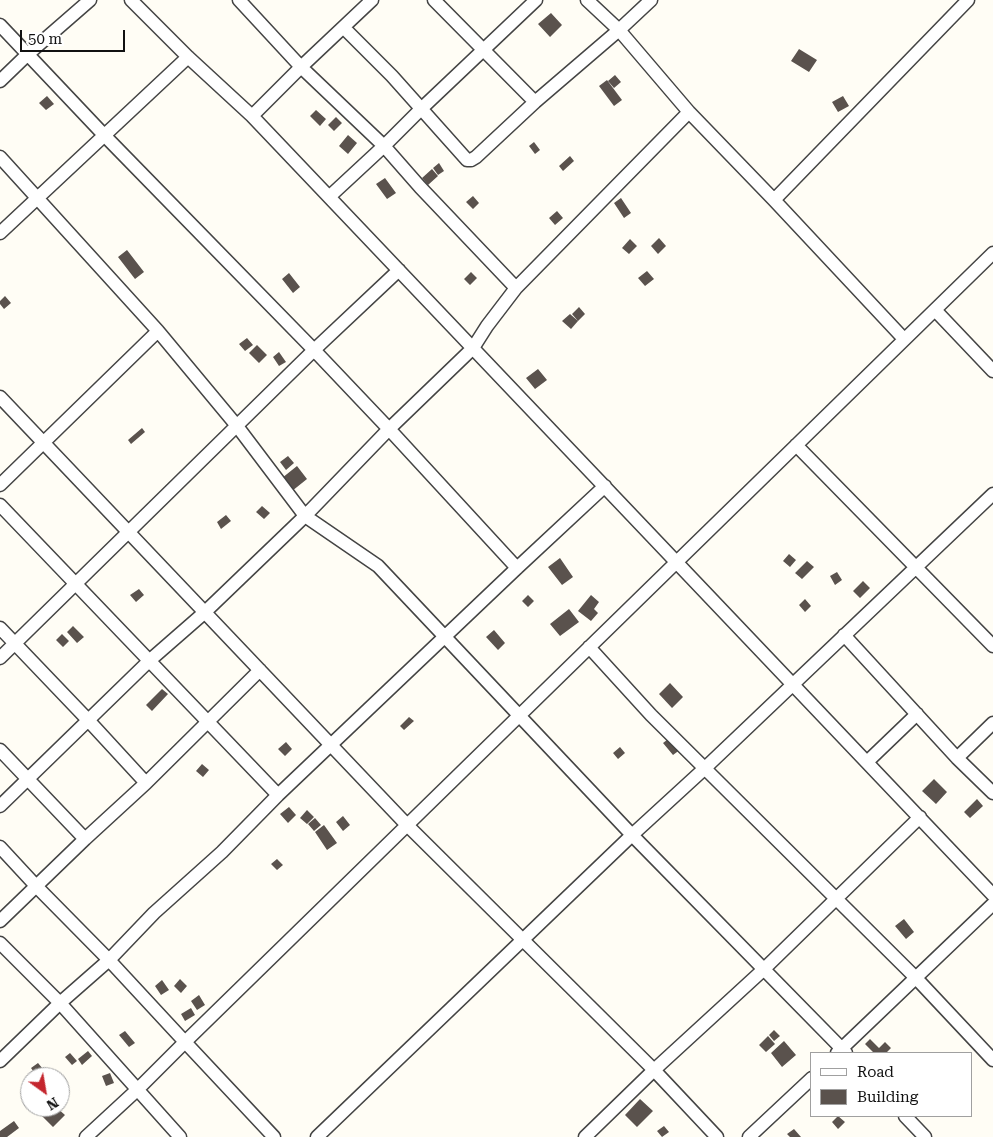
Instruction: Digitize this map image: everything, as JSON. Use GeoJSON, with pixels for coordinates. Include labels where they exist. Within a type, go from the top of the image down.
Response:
{"type":"FeatureCollection","features":[{"type":"Feature","properties":{"kind":"street"},"geometry":{"type":"LineString","coordinates":[[0,81],[90,0]]}},
{"type":"Feature","properties":{"kind":"street"},"geometry":{"type":"LineString","coordinates":[[132,0],[188,57],[252,116],[329,196],[993,895]]}},
{"type":"Feature","properties":{"kind":"street"},"geometry":{"type":"LineString","coordinates":[[239,0],[300,67],[384,146],[420,188],[516,288]]}},
{"type":"Feature","properties":{"kind":"street"},"geometry":{"type":"LineString","coordinates":[[252,116],[300,67],[372,0]]}},
{"type":"Feature","properties":{"kind":"street"},"geometry":{"type":"LineString","coordinates":[[434,0],[535,102]]}},
{"type":"Feature","properties":{"kind":"street"},"geometry":{"type":"LineString","coordinates":[[329,196],[384,146],[536,0]]}},
{"type":"Feature","properties":{"kind":"street"},"geometry":{"type":"LineString","coordinates":[[587,0],[619,30],[689,112],[904,339]]}},
{"type":"Feature","properties":{"kind":"street"},"geometry":{"type":"LineString","coordinates":[[344,28],[392,76],[467,160],[471,160],[619,30],[650,0]]}},
{"type":"Feature","properties":{"kind":"street"},"geometry":{"type":"LineString","coordinates":[[774,200],[968,0]]}},
{"type":"Feature","properties":{"kind":"street"},"geometry":{"type":"LineString","coordinates":[[0,25],[104,135],[314,350],[517,568]]}},
{"type":"Feature","properties":{"kind":"street"},"geometry":{"type":"LineString","coordinates":[[0,234],[188,57]]}},
{"type":"Feature","properties":{"kind":"street"},"geometry":{"type":"LineString","coordinates":[[0,806],[149,661],[204,613],[305,516],[389,429],[473,348],[516,288],[689,112]]}},
{"type":"Feature","properties":{"kind":"street"},"geometry":{"type":"LineString","coordinates":[[0,157],[158,331],[237,426],[305,516],[378,566],[632,835],[842,1052],[993,904]]}},
{"type":"Feature","properties":{"kind":"street"},"geometry":{"type":"LineString","coordinates":[[86,1137],[138,1090],[184,1042],[993,253]]}},
{"type":"Feature","properties":{"kind":"street"},"geometry":{"type":"LineString","coordinates":[[0,658],[314,350],[399,270]]}},
{"type":"Feature","properties":{"kind":"street"},"geometry":{"type":"LineString","coordinates":[[934,310],[993,371]]}},
{"type":"Feature","properties":{"kind":"street"},"geometry":{"type":"LineString","coordinates":[[0,485],[158,331]]}},
{"type":"Feature","properties":{"kind":"street"},"geometry":{"type":"LineString","coordinates":[[0,397],[407,825],[654,1070],[717,1137]]}},
{"type":"Feature","properties":{"kind":"street"},"geometry":{"type":"LineString","coordinates":[[796,445],[993,646]]}},
{"type":"Feature","properties":{"kind":"street"},"geometry":{"type":"LineString","coordinates":[[0,1061],[108,960],[154,912],[222,852],[278,795],[604,486]]}},
{"type":"Feature","properties":{"kind":"street"},"geometry":{"type":"LineString","coordinates":[[317,1137],[632,835],[993,494]]}},
{"type":"Feature","properties":{"kind":"street"},"geometry":{"type":"LineString","coordinates":[[0,505],[278,795]]}},
{"type":"Feature","properties":{"kind":"street"},"geometry":{"type":"LineString","coordinates":[[0,628],[146,783]]}},
{"type":"Feature","properties":{"kind":"street"},"geometry":{"type":"LineString","coordinates":[[844,635],[957,758],[993,793]]}},
{"type":"Feature","properties":{"kind":"street"},"geometry":{"type":"LineString","coordinates":[[589,647],[651,715],[916,978],[993,1060]]}},
{"type":"Feature","properties":{"kind":"street"},"geometry":{"type":"LineString","coordinates":[[0,921],[146,783],[260,670]]}},
{"type":"Feature","properties":{"kind":"street"},"geometry":{"type":"LineString","coordinates":[[867,762],[917,714]]}},
{"type":"Feature","properties":{"kind":"street"},"geometry":{"type":"LineString","coordinates":[[957,758],[993,723]]}},
{"type":"Feature","properties":{"kind":"street"},"geometry":{"type":"LineString","coordinates":[[0,750],[85,840]]}},
{"type":"Feature","properties":{"kind":"street"},"geometry":{"type":"LineString","coordinates":[[585,1137],[654,1070],[764,970],[920,817]]}},
{"type":"Feature","properties":{"kind":"street"},"geometry":{"type":"LineString","coordinates":[[0,847],[274,1137]]}},
{"type":"Feature","properties":{"kind":"street"},"geometry":{"type":"LineString","coordinates":[[0,943],[60,1003],[180,1137]]}},
{"type":"Feature","properties":{"kind":"street"},"geometry":{"type":"LineString","coordinates":[[749,1137],[810,1080]]}},
{"type":"Feature","properties":{"kind":"street"},"geometry":{"type":"LineString","coordinates":[[906,1117],[925,1137]]}},
{"type":"Feature","properties":{"kind":"building"},"geometry":{"type":"Polygon","coordinates":[[[551,13],[562,25],[550,37],[538,24],[551,13]]]}},
{"type":"Feature","properties":{"kind":"building"},"geometry":{"type":"Polygon","coordinates":[[[799,49],[817,60],[809,72],[791,61],[799,49]]]}},
{"type":"Feature","properties":{"kind":"building"},"geometry":{"type":"Polygon","coordinates":[[[615,75],[621,82],[614,88],[608,81],[615,75]]]}},
{"type":"Feature","properties":{"kind":"building"},"geometry":{"type":"Polygon","coordinates":[[[607,80],[622,100],[614,106],[599,86],[607,80]]]}},
{"type":"Feature","properties":{"kind":"building"},"geometry":{"type":"Polygon","coordinates":[[[47,96],[54,104],[46,110],[39,103],[47,96]]]}},
{"type":"Feature","properties":{"kind":"building"},"geometry":{"type":"Polygon","coordinates":[[[843,96],[849,106],[838,112],[832,102],[843,96]]]}},
{"type":"Feature","properties":{"kind":"building"},"geometry":{"type":"Polygon","coordinates":[[[316,110],[326,119],[320,126],[310,116],[316,110]]]}},
{"type":"Feature","properties":{"kind":"building"},"geometry":{"type":"Polygon","coordinates":[[[336,117],[342,123],[334,131],[328,125],[336,117]]]}},
{"type":"Feature","properties":{"kind":"building"},"geometry":{"type":"Polygon","coordinates":[[[348,135],[357,143],[348,154],[339,146],[348,135]]]}},
{"type":"Feature","properties":{"kind":"building"},"geometry":{"type":"Polygon","coordinates":[[[534,142],[540,150],[535,154],[529,146],[534,142]]]}},
{"type":"Feature","properties":{"kind":"building"},"geometry":{"type":"Polygon","coordinates":[[[570,156],[574,161],[563,171],[559,166],[570,156]]]}},
{"type":"Feature","properties":{"kind":"building"},"geometry":{"type":"Polygon","coordinates":[[[439,163],[444,171],[438,175],[433,168],[439,163]]]}},
{"type":"Feature","properties":{"kind":"building"},"geometry":{"type":"Polygon","coordinates":[[[432,169],[438,176],[428,185],[422,178],[432,169]]]}},
{"type":"Feature","properties":{"kind":"building"},"geometry":{"type":"Polygon","coordinates":[[[385,178],[396,193],[387,199],[376,184],[385,178]]]}},
{"type":"Feature","properties":{"kind":"building"},"geometry":{"type":"Polygon","coordinates":[[[473,196],[479,203],[473,209],[466,202],[473,196]]]}},
{"type":"Feature","properties":{"kind":"building"},"geometry":{"type":"Polygon","coordinates":[[[621,198],[631,213],[624,218],[614,203],[621,198]]]}},
{"type":"Feature","properties":{"kind":"building"},"geometry":{"type":"Polygon","coordinates":[[[557,211],[563,218],[555,225],[549,218],[557,211]]]}},
{"type":"Feature","properties":{"kind":"building"},"geometry":{"type":"Polygon","coordinates":[[[659,238],[666,246],[658,254],[651,246],[659,238]]]}},
{"type":"Feature","properties":{"kind":"building"},"geometry":{"type":"Polygon","coordinates":[[[630,239],[637,246],[629,254],[622,248],[630,239]]]}},
{"type":"Feature","properties":{"kind":"building"},"geometry":{"type":"Polygon","coordinates":[[[127,250],[144,272],[135,279],[118,257],[127,250]]]}},
{"type":"Feature","properties":{"kind":"building"},"geometry":{"type":"Polygon","coordinates":[[[647,271],[654,279],[645,286],[638,278],[647,271]]]}},
{"type":"Feature","properties":{"kind":"building"},"geometry":{"type":"Polygon","coordinates":[[[471,272],[477,278],[470,285],[464,279],[471,272]]]}},
{"type":"Feature","properties":{"kind":"building"},"geometry":{"type":"Polygon","coordinates":[[[289,273],[300,287],[293,293],[282,279],[289,273]]]}},
{"type":"Feature","properties":{"kind":"building"},"geometry":{"type":"Polygon","coordinates":[[[5,296],[11,303],[4,309],[0,301],[5,296]]]}},
{"type":"Feature","properties":{"kind":"building"},"geometry":{"type":"Polygon","coordinates":[[[579,307],[585,314],[578,321],[572,314],[579,307]]]}},
{"type":"Feature","properties":{"kind":"building"},"geometry":{"type":"Polygon","coordinates":[[[570,314],[578,321],[571,329],[562,321],[570,314]]]}},
{"type":"Feature","properties":{"kind":"building"},"geometry":{"type":"Polygon","coordinates":[[[247,338],[253,345],[245,351],[239,344],[247,338]]]}},
{"type":"Feature","properties":{"kind":"building"},"geometry":{"type":"Polygon","coordinates":[[[257,345],[267,355],[259,363],[249,353],[257,345]]]}},
{"type":"Feature","properties":{"kind":"building"},"geometry":{"type":"Polygon","coordinates":[[[279,352],[286,362],[279,366],[273,357],[279,352]]]}},
{"type":"Feature","properties":{"kind":"building"},"geometry":{"type":"Polygon","coordinates":[[[538,369],[547,380],[535,389],[526,378],[538,369]]]}},
{"type":"Feature","properties":{"kind":"building"},"geometry":{"type":"Polygon","coordinates":[[[142,428],[145,432],[131,444],[128,440],[142,428]]]}},
{"type":"Feature","properties":{"kind":"building"},"geometry":{"type":"Polygon","coordinates":[[[288,456],[294,463],[286,470],[280,462],[288,456]]]}},
{"type":"Feature","properties":{"kind":"building"},"geometry":{"type":"Polygon","coordinates":[[[297,466],[307,479],[292,491],[282,478],[297,466]]]}},
{"type":"Feature","properties":{"kind":"building"},"geometry":{"type":"Polygon","coordinates":[[[262,506],[270,513],[264,519],[256,512],[262,506]]]}},
{"type":"Feature","properties":{"kind":"building"},"geometry":{"type":"Polygon","coordinates":[[[226,515],[231,521],[221,529],[217,522],[226,515]]]}},
{"type":"Feature","properties":{"kind":"building"},"geometry":{"type":"Polygon","coordinates":[[[789,554],[796,560],[790,567],[783,561],[789,554]]]}},
{"type":"Feature","properties":{"kind":"building"},"geometry":{"type":"Polygon","coordinates":[[[560,558],[573,577],[562,585],[548,567],[560,558]]]}},
{"type":"Feature","properties":{"kind":"building"},"geometry":{"type":"Polygon","coordinates":[[[807,561],[814,567],[802,579],[795,573],[807,561]]]}},
{"type":"Feature","properties":{"kind":"building"},"geometry":{"type":"Polygon","coordinates":[[[837,572],[842,580],[835,585],[830,576],[837,572]]]}},
{"type":"Feature","properties":{"kind":"building"},"geometry":{"type":"Polygon","coordinates":[[[863,581],[870,588],[860,598],[853,591],[863,581]]]}},
{"type":"Feature","properties":{"kind":"building"},"geometry":{"type":"Polygon","coordinates":[[[139,589],[144,595],[136,602],[130,595],[139,589]]]}},
{"type":"Feature","properties":{"kind":"building"},"geometry":{"type":"Polygon","coordinates":[[[528,595],[534,601],[528,607],[522,601],[528,595]]]}},
{"type":"Feature","properties":{"kind":"building"},"geometry":{"type":"Polygon","coordinates":[[[591,595],[599,602],[594,609],[598,613],[591,621],[578,611],[591,595]]]}},
{"type":"Feature","properties":{"kind":"building"},"geometry":{"type":"Polygon","coordinates":[[[805,599],[811,606],[805,612],[799,605],[805,599]]]}},
{"type":"Feature","properties":{"kind":"building"},"geometry":{"type":"Polygon","coordinates":[[[569,609],[579,622],[560,636],[550,624],[569,609]]]}},
{"type":"Feature","properties":{"kind":"building"},"geometry":{"type":"Polygon","coordinates":[[[73,626],[84,637],[77,643],[67,632],[73,626]]]}},
{"type":"Feature","properties":{"kind":"building"},"geometry":{"type":"Polygon","coordinates":[[[494,630],[505,643],[498,650],[486,637],[494,630]]]}},
{"type":"Feature","properties":{"kind":"building"},"geometry":{"type":"Polygon","coordinates":[[[62,634],[69,641],[63,647],[56,640],[62,634]]]}},
{"type":"Feature","properties":{"kind":"building"},"geometry":{"type":"Polygon","coordinates":[[[670,683],[683,697],[672,708],[659,694],[670,683]]]}},
{"type":"Feature","properties":{"kind":"building"},"geometry":{"type":"Polygon","coordinates":[[[162,689],[168,694],[152,711],[146,705],[162,689]]]}},
{"type":"Feature","properties":{"kind":"building"},"geometry":{"type":"Polygon","coordinates":[[[409,717],[414,721],[404,730],[400,726],[409,717]]]}},
{"type":"Feature","properties":{"kind":"building"},"geometry":{"type":"Polygon","coordinates":[[[671,737],[681,749],[673,755],[663,743],[671,737]]]}},
{"type":"Feature","properties":{"kind":"building"},"geometry":{"type":"Polygon","coordinates":[[[286,742],[292,749],[285,756],[278,749],[286,742]]]}},
{"type":"Feature","properties":{"kind":"building"},"geometry":{"type":"Polygon","coordinates":[[[620,747],[625,753],[618,759],[613,753],[620,747]]]}},
{"type":"Feature","properties":{"kind":"building"},"geometry":{"type":"Polygon","coordinates":[[[202,764],[209,770],[203,777],[196,771],[202,764]]]}},
{"type":"Feature","properties":{"kind":"building"},"geometry":{"type":"Polygon","coordinates":[[[934,779],[947,792],[936,804],[922,791],[934,779]]]}},
{"type":"Feature","properties":{"kind":"building"},"geometry":{"type":"Polygon","coordinates":[[[977,799],[983,806],[970,818],[964,812],[977,799]]]}},
{"type":"Feature","properties":{"kind":"building"},"geometry":{"type":"Polygon","coordinates":[[[289,807],[296,815],[288,823],[280,814],[289,807]]]}},
{"type":"Feature","properties":{"kind":"building"},"geometry":{"type":"Polygon","coordinates":[[[307,810],[314,817],[307,824],[300,818],[307,810]]]}},
{"type":"Feature","properties":{"kind":"building"},"geometry":{"type":"Polygon","coordinates":[[[343,816],[350,825],[343,831],[336,822],[343,816]]]}},
{"type":"Feature","properties":{"kind":"building"},"geometry":{"type":"Polygon","coordinates":[[[315,818],[321,825],[314,831],[308,824],[315,818]]]}},
{"type":"Feature","properties":{"kind":"building"},"geometry":{"type":"Polygon","coordinates":[[[324,825],[337,843],[327,850],[315,832],[324,825]]]}},
{"type":"Feature","properties":{"kind":"building"},"geometry":{"type":"Polygon","coordinates":[[[277,859],[283,865],[277,870],[271,864],[277,859]]]}},
{"type":"Feature","properties":{"kind":"building"},"geometry":{"type":"Polygon","coordinates":[[[904,919],[914,932],[906,939],[895,926],[904,919]]]}},
{"type":"Feature","properties":{"kind":"building"},"geometry":{"type":"Polygon","coordinates":[[[180,979],[187,986],[181,993],[174,986],[180,979]]]}},
{"type":"Feature","properties":{"kind":"building"},"geometry":{"type":"Polygon","coordinates":[[[162,980],[169,990],[161,995],[155,986],[162,980]]]}},
{"type":"Feature","properties":{"kind":"building"},"geometry":{"type":"Polygon","coordinates":[[[199,995],[205,1005],[197,1010],[191,1001],[199,995]]]}},
{"type":"Feature","properties":{"kind":"building"},"geometry":{"type":"Polygon","coordinates":[[[191,1008],[195,1015],[185,1021],[181,1014],[191,1008]]]}},
{"type":"Feature","properties":{"kind":"building"},"geometry":{"type":"Polygon","coordinates":[[[774,1030],[780,1036],[774,1041],[769,1035],[774,1030]]]}},
{"type":"Feature","properties":{"kind":"building"},"geometry":{"type":"Polygon","coordinates":[[[125,1031],[135,1043],[129,1047],[119,1035],[125,1031]]]}},
{"type":"Feature","properties":{"kind":"building"},"geometry":{"type":"Polygon","coordinates":[[[768,1036],[775,1044],[766,1052],[759,1045],[768,1036]]]}},
{"type":"Feature","properties":{"kind":"building"},"geometry":{"type":"Polygon","coordinates":[[[870,1039],[879,1048],[885,1042],[891,1048],[887,1052],[873,1052],[865,1044],[870,1039]]]}},
{"type":"Feature","properties":{"kind":"building"},"geometry":{"type":"Polygon","coordinates":[[[784,1041],[796,1055],[782,1067],[771,1053],[784,1041]]]}},
{"type":"Feature","properties":{"kind":"building"},"geometry":{"type":"Polygon","coordinates":[[[88,1051],[92,1056],[82,1065],[78,1059],[88,1051]]]}},
{"type":"Feature","properties":{"kind":"building"},"geometry":{"type":"Polygon","coordinates":[[[70,1053],[77,1061],[72,1065],[65,1057],[70,1053]]]}},
{"type":"Feature","properties":{"kind":"building"},"geometry":{"type":"Polygon","coordinates":[[[38,1063],[41,1067],[32,1067],[38,1063]]]}},
{"type":"Feature","properties":{"kind":"building"},"geometry":{"type":"Polygon","coordinates":[[[110,1073],[114,1083],[106,1086],[102,1076],[110,1073]]]}},
{"type":"Feature","properties":{"kind":"building"},"geometry":{"type":"Polygon","coordinates":[[[640,1099],[653,1111],[637,1127],[625,1115],[640,1099]]]}},
{"type":"Feature","properties":{"kind":"building"},"geometry":{"type":"Polygon","coordinates":[[[43,1117],[63,1117],[53,1127],[43,1117]]]}},
{"type":"Feature","properties":{"kind":"building"},"geometry":{"type":"Polygon","coordinates":[[[839,1117],[845,1122],[838,1129],[832,1122],[839,1117]]]}},
{"type":"Feature","properties":{"kind":"building"},"geometry":{"type":"Polygon","coordinates":[[[14,1121],[19,1128],[7,1137],[0,1137],[0,1131],[14,1121]]]}},
{"type":"Feature","properties":{"kind":"building"},"geometry":{"type":"Polygon","coordinates":[[[664,1126],[669,1132],[662,1137],[657,1131],[664,1126]]]}},
{"type":"Feature","properties":{"kind":"building"},"geometry":{"type":"Polygon","coordinates":[[[794,1129],[801,1137],[790,1137],[787,1134],[794,1129]]]}}]}
